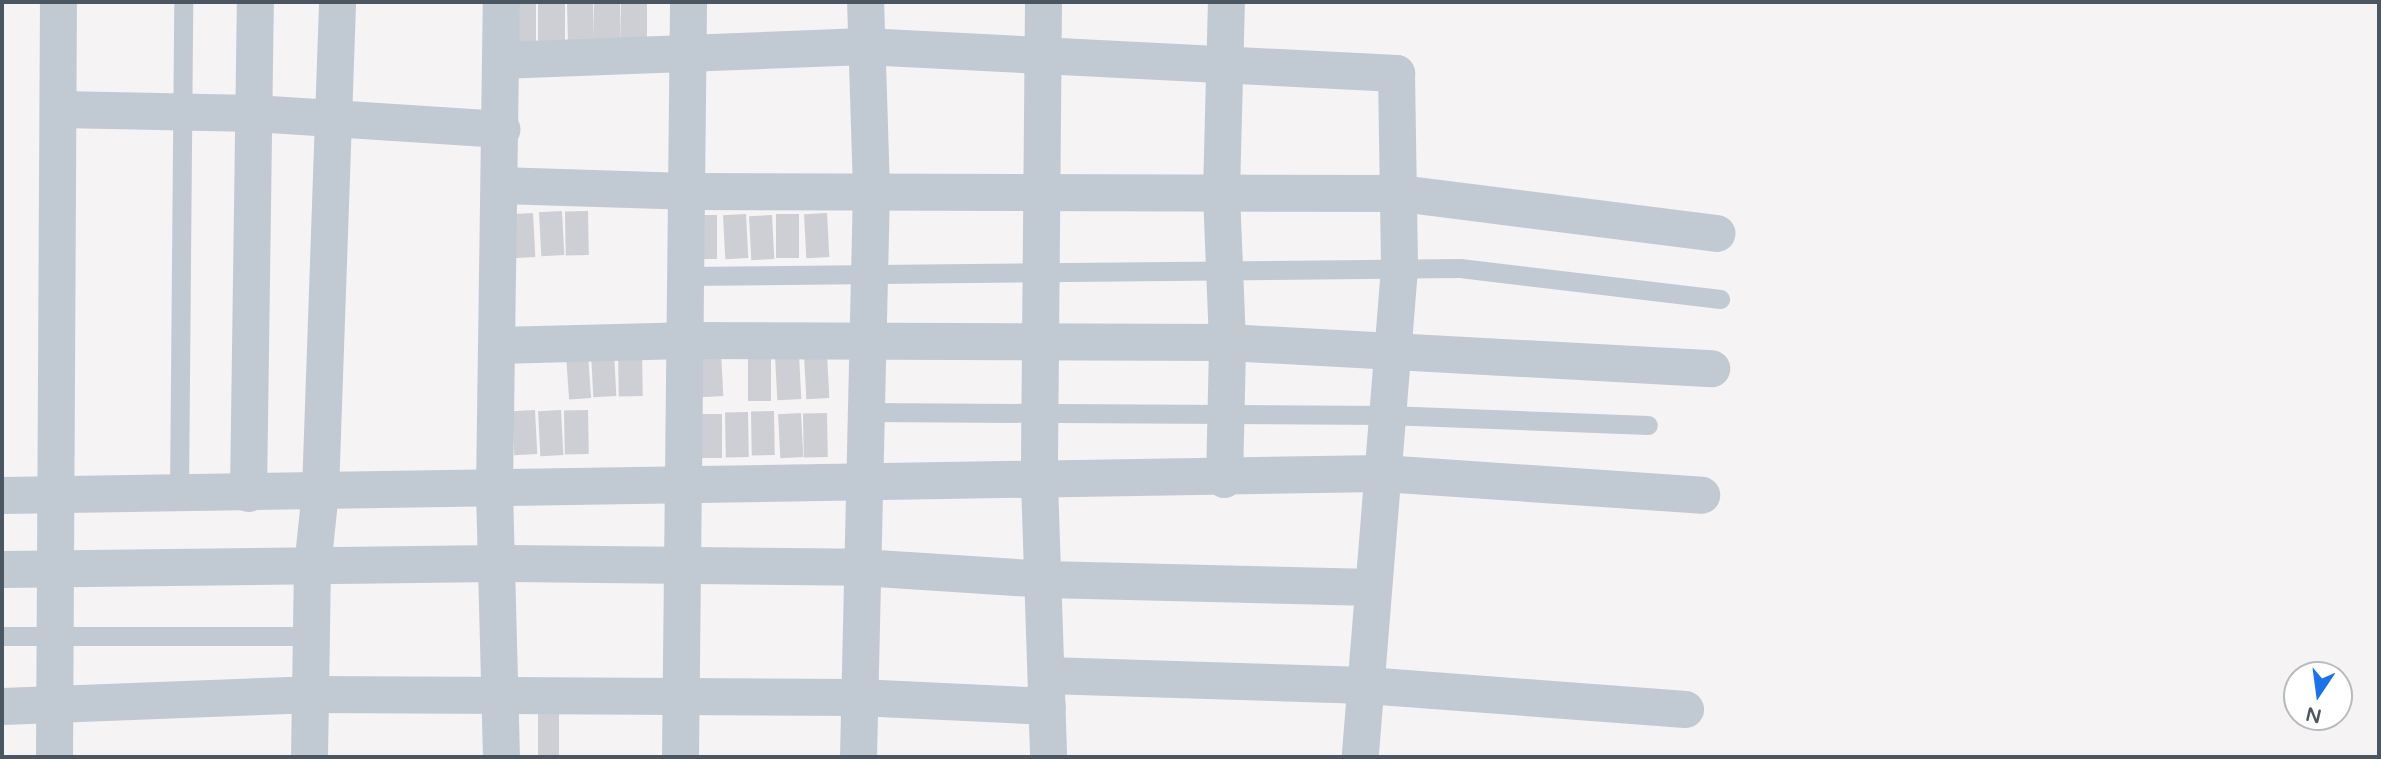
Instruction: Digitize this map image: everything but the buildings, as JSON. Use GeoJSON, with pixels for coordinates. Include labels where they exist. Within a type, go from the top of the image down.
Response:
{"type":"FeatureCollection","features":[{"type":"Feature","properties":{"kind":"street"},"geometry":{"type":"LineString","coordinates":[[54,757],[54,496],[61,109],[58,2]]}},
{"type":"Feature","properties":{"kind":"street"},"geometry":{"type":"LineString","coordinates":[[248,493],[255,2]]}},
{"type":"Feature","properties":{"kind":"street"},"geometry":{"type":"LineString","coordinates":[[309,757],[312,567],[320,491],[337,2]]}},
{"type":"Feature","properties":{"kind":"street"},"geometry":{"type":"LineString","coordinates":[[501,2],[499,345],[494,489],[501,757]]}},
{"type":"Feature","properties":{"kind":"street"},"geometry":{"type":"LineString","coordinates":[[680,757],[688,2]]}},
{"type":"Feature","properties":{"kind":"street"},"geometry":{"type":"LineString","coordinates":[[858,757],[865,484],[864,341],[871,190],[864,46],[865,2]]}},
{"type":"Feature","properties":{"kind":"street"},"geometry":{"type":"LineString","coordinates":[[1043,2],[1044,190],[1039,339],[1039,481],[1045,579],[1048,757]]}},
{"type":"Feature","properties":{"kind":"street"},"geometry":{"type":"LineString","coordinates":[[1224,479],[1227,342],[1221,191],[1227,2]]}},
{"type":"Feature","properties":{"kind":"street"},"geometry":{"type":"LineString","coordinates":[[502,60],[864,46],[1225,62],[1396,73],[1400,193],[1399,268],[1360,757]]}},
{"type":"Feature","properties":{"kind":"street"},"geometry":{"type":"LineString","coordinates":[[61,109],[254,113],[501,129]]}},
{"type":"Feature","properties":{"kind":"street"},"geometry":{"type":"LineString","coordinates":[[499,185],[686,191],[1400,193],[1716,233]]}},
{"type":"Feature","properties":{"kind":"street"},"geometry":{"type":"LineString","coordinates":[[499,345],[685,340],[1039,339],[1227,342],[1393,348],[1711,368]]}},
{"type":"Feature","properties":{"kind":"street"},"geometry":{"type":"LineString","coordinates":[[2,495],[1224,479],[1382,473],[1700,495]]}},
{"type":"Feature","properties":{"kind":"street"},"geometry":{"type":"LineString","coordinates":[[2,569],[497,563],[861,567],[1045,579],[1373,587]]}},
{"type":"Feature","properties":{"kind":"street"},"geometry":{"type":"LineString","coordinates":[[2,706],[309,694],[858,697],[1047,690],[1366,684],[1685,709]]}},
{"type":"Feature","properties":{"kind":"lane"},"geometry":{"type":"LineString","coordinates":[[179,494],[183,2]]}},
{"type":"Feature","properties":{"kind":"lane"},"geometry":{"type":"LineString","coordinates":[[685,276],[1460,268],[1720,299]]}},
{"type":"Feature","properties":{"kind":"lane"},"geometry":{"type":"LineString","coordinates":[[864,412],[1039,416],[1387,415],[1648,425]]}},
{"type":"Feature","properties":{"kind":"lane"},"geometry":{"type":"LineString","coordinates":[[2,636],[311,636]]}}]}
